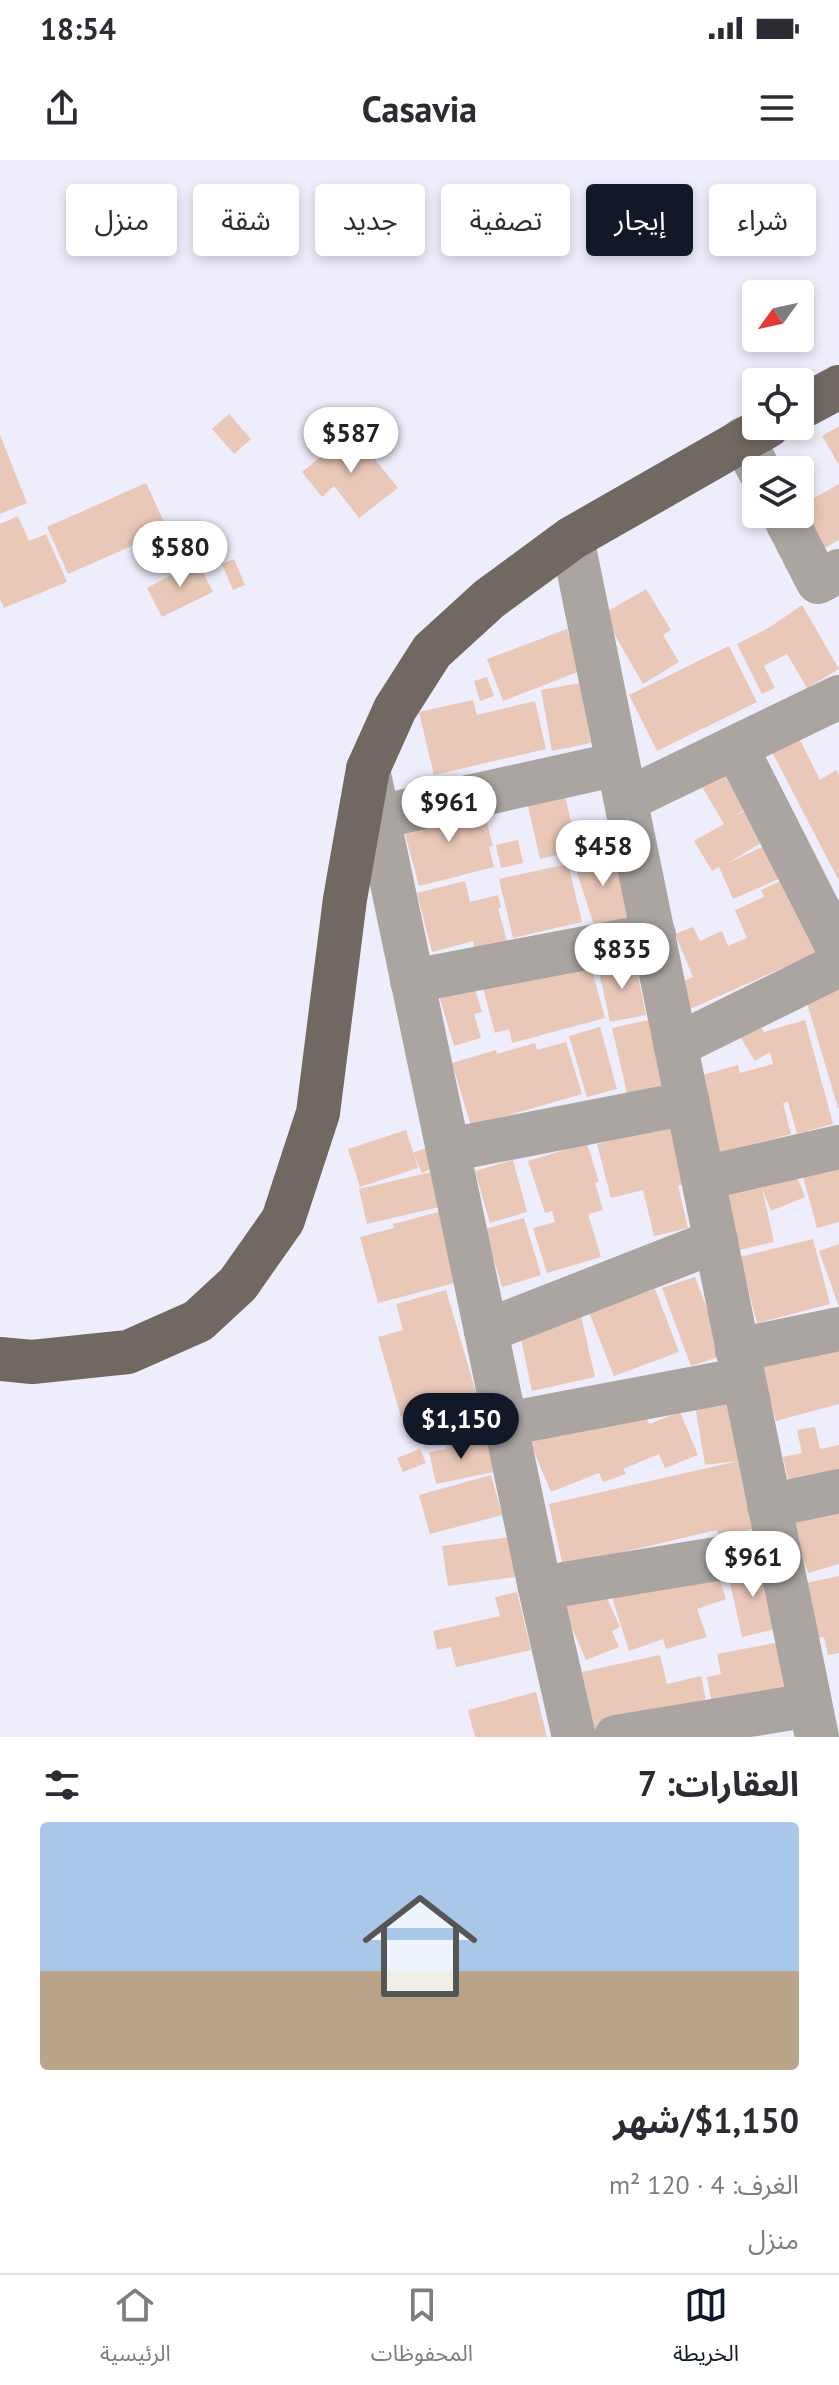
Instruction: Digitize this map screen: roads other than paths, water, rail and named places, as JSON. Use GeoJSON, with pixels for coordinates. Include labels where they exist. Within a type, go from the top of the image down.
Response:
{"type":"FeatureCollection","features":[{"type":"Feature","properties":{"kind":"main road"},"geometry":{"type":"LineString","coordinates":[[814,400],[839,387]]}},
{"type":"Feature","properties":{"kind":"main road"},"geometry":{"type":"LineString","coordinates":[[0,1359],[32,1362],[128,1352],[198,1321],[238,1284],[283,1220],[318,1113],[345,899],[368,769],[395,709],[432,651],[489,599],[572,538],[757,445]]}},
{"type":"Feature","properties":{"kind":"street"},"geometry":{"type":"LineString","coordinates":[[790,528],[818,582],[839,571]]}},
{"type":"Feature","properties":{"kind":"street"},"geometry":{"type":"LineString","coordinates":[[572,538],[777,1549],[818,1704],[616,1737]]}},
{"type":"Feature","properties":{"kind":"street"},"geometry":{"type":"LineString","coordinates":[[378,817],[622,782],[736,747],[839,697]]}},
{"type":"Feature","properties":{"kind":"street"},"geometry":{"type":"LineString","coordinates":[[736,747],[839,950]]}},
{"type":"Feature","properties":{"kind":"street"},"geometry":{"type":"LineString","coordinates":[[368,769],[574,1737]]}},
{"type":"Feature","properties":{"kind":"street"},"geometry":{"type":"LineString","coordinates":[[412,981],[654,935]]}},
{"type":"Feature","properties":{"kind":"street"},"geometry":{"type":"LineString","coordinates":[[677,1045],[839,965]]}},
{"type":"Feature","properties":{"kind":"street"},"geometry":{"type":"LineString","coordinates":[[448,1150],[688,1103]]}},
{"type":"Feature","properties":{"kind":"street"},"geometry":{"type":"LineString","coordinates":[[704,1178],[839,1147]]}},
{"type":"Feature","properties":{"kind":"street"},"geometry":{"type":"LineString","coordinates":[[486,1331],[716,1241]]}},
{"type":"Feature","properties":{"kind":"street"},"geometry":{"type":"LineString","coordinates":[[506,1424],[740,1364],[839,1329]]}},
{"type":"Feature","properties":{"kind":"street"},"geometry":{"type":"LineString","coordinates":[[769,1506],[839,1491]]}},
{"type":"Feature","properties":{"kind":"street"},"geometry":{"type":"LineString","coordinates":[[540,1588],[777,1549]]}}]}
